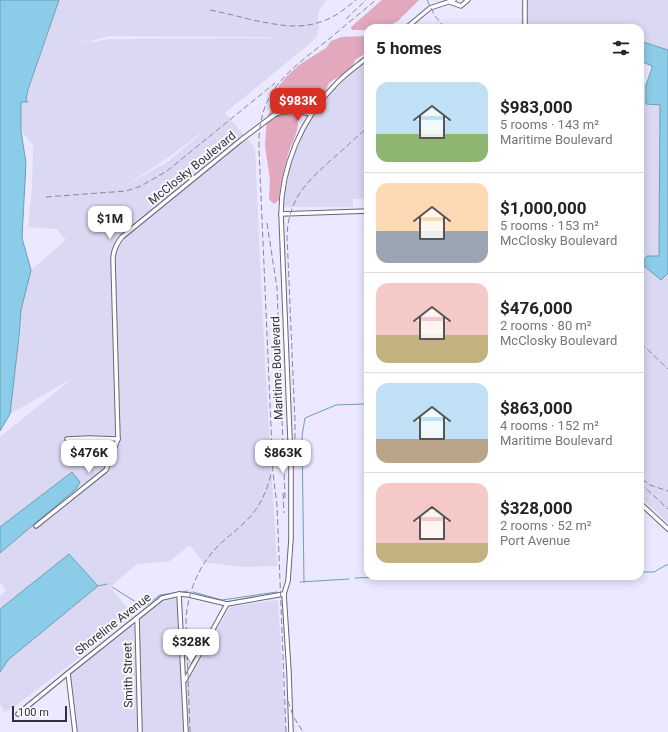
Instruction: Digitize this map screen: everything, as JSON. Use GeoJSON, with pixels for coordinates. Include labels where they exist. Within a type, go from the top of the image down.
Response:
{"type":"FeatureCollection","features":[{"type":"Feature","properties":{"kind":"street"},"geometry":{"type":"LineString","coordinates":[[452,1],[462,2],[465,0]]}},
{"type":"Feature","properties":{"kind":"street"},"geometry":{"type":"LineString","coordinates":[[452,1],[461,6],[468,0]]}},
{"type":"Feature","properties":{"kind":"street"},"geometry":{"type":"LineString","coordinates":[[525,0],[525,24]]}},
{"type":"Feature","properties":{"kind":"street"},"geometry":{"type":"LineString","coordinates":[[411,24],[430,8],[452,1],[459,1]]}},
{"type":"Feature","properties":{"kind":"street","name":"Maritime Boulevard"},"geometry":{"type":"LineString","coordinates":[[291,732],[284,594],[288,581],[291,540],[291,464],[281,214],[282,190],[290,159],[298,139],[311,114],[335,85],[364,60]]}},
{"type":"Feature","properties":{"kind":"street","name":"McClosky Boulevard"},"geometry":{"type":"LineString","coordinates":[[36,526],[106,470],[118,439],[113,260],[114,249],[119,240],[241,140],[274,115],[285,111],[311,114]]}},
{"type":"Feature","properties":{"kind":"street"},"geometry":{"type":"LineString","coordinates":[[281,214],[364,211]]}},
{"type":"Feature","properties":{"kind":"street"},"geometry":{"type":"LineString","coordinates":[[67,438],[118,439]]}},
{"type":"Feature","properties":{"kind":"street"},"geometry":{"type":"LineString","coordinates":[[644,507],[668,529]]}},
{"type":"Feature","properties":{"kind":"street"},"geometry":{"type":"LineString","coordinates":[[179,594],[186,732]]}},
{"type":"Feature","properties":{"kind":"street","name":"Shoreline Avenue"},"geometry":{"type":"LineString","coordinates":[[18,714],[162,598],[179,594],[228,604],[284,594]]}},
{"type":"Feature","properties":{"kind":"street"},"geometry":{"type":"LineString","coordinates":[[184,681],[228,604]]}},
{"type":"Feature","properties":{"kind":"street","name":"Smith Street"},"geometry":{"type":"LineString","coordinates":[[136,618],[140,731]]}},
{"type":"Feature","properties":{"kind":"street"},"geometry":{"type":"LineString","coordinates":[[68,673],[74,732]]}},
{"type":"Feature","properties":{"kind":"shaded area"},"geometry":{"type":"Polygon","coordinates":[[[59,0],[326,0],[318,12],[319,29],[316,38],[314,38],[314,40],[225,113],[255,148],[263,326],[277,566],[243,567],[203,562],[190,545],[170,561],[137,564],[110,587],[134,616],[14,707],[4,712],[0,704],[0,672],[8,660],[97,586],[69,554],[0,609],[0,596],[6,590],[0,582],[0,553],[13,542],[0,527],[0,437],[73,378],[10,414],[21,310],[31,270],[66,240],[57,229],[28,227],[32,188],[33,145],[21,131],[21,102],[26,100],[59,0]],[[110,36],[90,41],[67,41],[94,42],[109,39],[271,38],[271,37],[110,36]],[[212,124],[172,155],[125,186],[169,161],[212,124]]]}},
{"type":"Feature","properties":{"kind":"shaded area"},"geometry":{"type":"Polygon","coordinates":[[[382,0],[419,0],[398,21],[392,24],[364,24],[364,30],[352,30],[351,27],[382,0]]]}},
{"type":"Feature","properties":{"kind":"shaded area"},"geometry":{"type":"Polygon","coordinates":[[[522,0],[668,0],[668,50],[644,42],[644,24],[521,24],[522,0]]]}},
{"type":"Feature","properties":{"kind":"shaded area"},"geometry":{"type":"Polygon","coordinates":[[[364,36],[364,54],[355,60],[347,74],[338,77],[329,83],[325,93],[318,100],[311,105],[296,109],[298,121],[297,130],[285,167],[280,187],[279,200],[274,204],[269,199],[270,180],[265,146],[267,117],[272,108],[272,100],[278,87],[299,65],[326,48],[331,41],[341,37],[364,36]]]}},
{"type":"Feature","properties":{"kind":"shaded area"},"geometry":{"type":"Polygon","coordinates":[[[364,62],[364,198],[353,199],[353,207],[282,207],[289,165],[313,115],[350,73],[364,62]]]}},
{"type":"Feature","properties":{"kind":"shaded area"},"geometry":{"type":"Polygon","coordinates":[[[644,85],[646,85],[646,104],[660,104],[659,256],[646,268],[661,280],[668,273],[668,523],[644,501],[644,85]]]}},
{"type":"Feature","properties":{"kind":"shaded area"},"geometry":{"type":"Polygon","coordinates":[[[177,598],[184,732],[141,732],[139,619],[166,599],[177,598]]]}},
{"type":"Feature","properties":{"kind":"shaded area"},"geometry":{"type":"Polygon","coordinates":[[[278,600],[286,732],[189,732],[186,682],[230,607],[278,600]]]}},
{"type":"Feature","properties":{"kind":"shaded area"},"geometry":{"type":"Polygon","coordinates":[[[129,626],[134,626],[138,732],[77,732],[70,675],[129,626]]]}},
{"type":"Feature","properties":{"kind":"water"},"geometry":{"type":"Polygon","coordinates":[[[0,0],[59,0],[28,90],[26,100],[28,102],[21,102],[21,131],[26,163],[22,238],[31,270],[21,310],[10,414],[0,431],[0,0]]]}},
{"type":"Feature","properties":{"kind":"water"},"geometry":{"type":"Polygon","coordinates":[[[644,42],[668,50],[668,273],[661,280],[644,266],[644,260],[647,256],[659,256],[660,105],[646,104],[646,85],[652,66],[644,63],[644,42]]]}},
{"type":"Feature","properties":{"kind":"water"},"geometry":{"type":"Polygon","coordinates":[[[72,472],[80,482],[76,489],[0,553],[0,527],[72,472]]]}},
{"type":"Feature","properties":{"kind":"water"},"geometry":{"type":"Polygon","coordinates":[[[69,554],[98,586],[8,660],[0,672],[0,609],[69,554]]]}},
{"type":"Feature","properties":{"kind":"waterway"},"geometry":{"type":"LineString","coordinates":[[304,582],[302,436],[305,418],[336,405],[364,404]]}},
{"type":"Feature","properties":{"kind":"waterway"},"geometry":{"type":"LineString","coordinates":[[644,572],[654,572],[668,565]]}},
{"type":"Feature","properties":{"kind":"waterway"},"geometry":{"type":"LineString","coordinates":[[355,578],[364,578]]}},
{"type":"Feature","properties":{"kind":"waterway"},"geometry":{"type":"LineString","coordinates":[[300,582],[349,579]]}},
{"type":"Feature","properties":{"kind":"waterway"},"geometry":{"type":"LineString","coordinates":[[98,586],[107,584]]}},
{"type":"Feature","properties":{"kind":"waterway"},"geometry":{"type":"LineString","coordinates":[[112,587],[144,607],[160,595],[188,591]]}},
{"type":"Feature","properties":{"kind":"waterway"},"geometry":{"type":"LineString","coordinates":[[193,592],[222,600],[277,592]]}},
{"type":"Feature","properties":{"kind":"railway"},"geometry":{"type":"LineString","coordinates":[[210,10],[272,24],[300,26],[318,23],[332,17],[356,0]]}},
{"type":"Feature","properties":{"kind":"railway"},"geometry":{"type":"LineString","coordinates":[[346,19],[366,0]]}},
{"type":"Feature","properties":{"kind":"railway"},"geometry":{"type":"LineString","coordinates":[[286,732],[277,505],[273,473],[259,150],[260,131],[263,114],[268,100],[285,76],[376,0]]}},
{"type":"Feature","properties":{"kind":"railway"},"geometry":{"type":"LineString","coordinates":[[427,0],[435,16],[442,24]]}},
{"type":"Feature","properties":{"kind":"railway"},"geometry":{"type":"LineString","coordinates":[[46,197],[126,191],[141,186],[167,171],[275,83]]}},
{"type":"Feature","properties":{"kind":"railway"},"geometry":{"type":"LineString","coordinates":[[295,439],[287,235],[288,222],[291,211],[300,192],[322,168],[364,131]]}},
{"type":"Feature","properties":{"kind":"railway"},"geometry":{"type":"LineString","coordinates":[[267,223],[277,288],[285,498]]}},
{"type":"Feature","properties":{"kind":"railway"},"geometry":{"type":"LineString","coordinates":[[644,347],[668,369]]}},
{"type":"Feature","properties":{"kind":"railway"},"geometry":{"type":"LineString","coordinates":[[190,732],[186,619],[189,599],[195,580],[204,563],[220,544],[250,517],[264,494],[271,474]]}},
{"type":"Feature","properties":{"kind":"railway"},"geometry":{"type":"LineString","coordinates":[[644,480],[650,485],[668,491]]}},
{"type":"Feature","properties":{"kind":"railway"},"geometry":{"type":"LineString","coordinates":[[644,487],[668,509]]}},
{"type":"Feature","properties":{"kind":"railway"},"geometry":{"type":"LineString","coordinates":[[283,493],[284,513]]}},
{"type":"Feature","properties":{"kind":"railway"},"geometry":{"type":"LineString","coordinates":[[288,701],[293,716],[303,732]]}}]}
